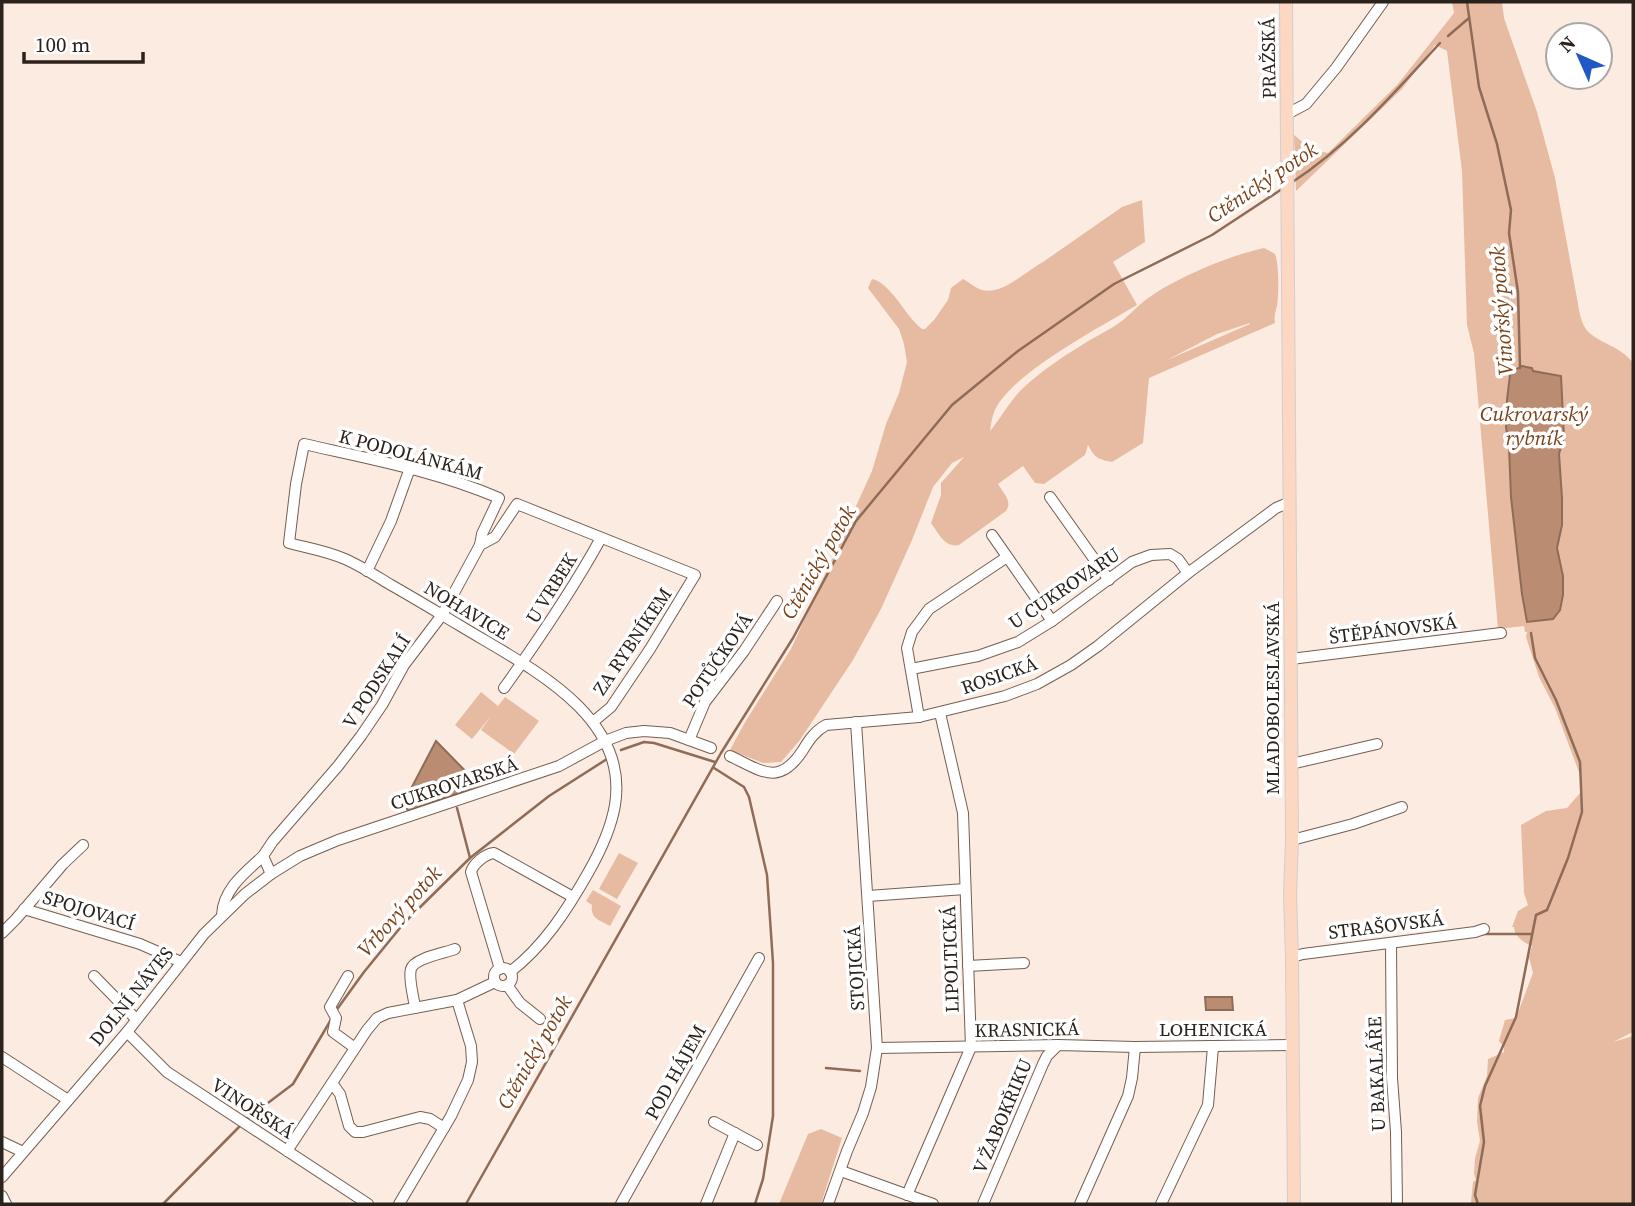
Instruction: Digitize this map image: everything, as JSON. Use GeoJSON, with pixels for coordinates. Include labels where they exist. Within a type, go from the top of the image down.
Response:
{"type":"FeatureCollection","features":[{"type":"Feature","properties":{"kind":"main road","name":"PRAŽSKÁ"},"geometry":{"type":"LineString","coordinates":[[1286,2],[1288,174]]}},
{"type":"Feature","properties":{"kind":"main road","name":"MLADOBOLESLAVSKÁ"},"geometry":{"type":"LineString","coordinates":[[1288,174],[1292,840],[1290,894],[1294,1204]]}},
{"type":"Feature","properties":{"kind":"street"},"geometry":{"type":"LineString","coordinates":[[1287,114],[1306,104],[1336,68],[1383,2]]}},
{"type":"Feature","properties":{"kind":"street","name":"K PODOLÁNKÁM"},"geometry":{"type":"LineString","coordinates":[[289,543],[304,444],[410,468],[473,487],[499,498],[482,534],[480,545]]}},
{"type":"Feature","properties":{"kind":"street"},"geometry":{"type":"LineString","coordinates":[[367,571],[391,522],[410,468]]}},
{"type":"Feature","properties":{"kind":"street"},"geometry":{"type":"LineString","coordinates":[[1050,497],[1109,580]]}},
{"type":"Feature","properties":{"kind":"street","name":"ROSICKÁ"},"geometry":{"type":"LineString","coordinates":[[730,756],[768,772],[781,772],[797,759],[815,732],[826,725],[940,713],[1005,696],[1037,684],[1098,646],[1188,573],[1276,508],[1290,502]]}},
{"type":"Feature","properties":{"kind":"street","name":"V PODSKALÍ"},"geometry":{"type":"LineString","coordinates":[[222,915],[223,905],[235,882],[263,856],[361,736],[404,665],[442,615],[480,545],[495,537],[517,504],[601,538]]}},
{"type":"Feature","properties":{"kind":"street"},"geometry":{"type":"LineString","coordinates":[[992,535],[1052,621]]}},
{"type":"Feature","properties":{"kind":"street","name":"ZA RYBNÍKEM"},"geometry":{"type":"LineString","coordinates":[[593,722],[611,707],[695,575],[601,538]]}},
{"type":"Feature","properties":{"kind":"street","name":"U VRBEK"},"geometry":{"type":"LineString","coordinates":[[504,688],[576,583],[601,538]]}},
{"type":"Feature","properties":{"kind":"street","name":"NOHAVICE"},"geometry":{"type":"LineString","coordinates":[[289,543],[345,559],[522,663],[569,696],[606,741],[616,775],[614,811],[600,852],[558,921],[526,959],[505,971]]}},
{"type":"Feature","properties":{"kind":"street","name":"U CUKROVARU"},"geometry":{"type":"LineString","coordinates":[[911,669],[978,656],[1018,642],[1052,621],[1132,562],[1150,555],[1170,554],[1178,559],[1188,573]]}},
{"type":"Feature","properties":{"kind":"street"},"geometry":{"type":"LineString","coordinates":[[919,717],[907,648],[909,638],[929,609],[1007,557]]}},
{"type":"Feature","properties":{"kind":"street","name":"POTŮČKOVÁ"},"geometry":{"type":"LineString","coordinates":[[689,740],[705,702],[744,651],[777,601]]}},
{"type":"Feature","properties":{"kind":"street","name":"ŠTĚPÁNOVSKÁ"},"geometry":{"type":"LineString","coordinates":[[1291,659],[1501,633]]}},
{"type":"Feature","properties":{"kind":"street","name":"LIPOLTICKÁ"},"geometry":{"type":"LineString","coordinates":[[907,1195],[971,1047],[963,813],[940,713]]}},
{"type":"Feature","properties":{"kind":"street","name":"STOJICKÁ"},"geometry":{"type":"LineString","coordinates":[[828,1204],[863,1113],[871,1087],[877,1048],[856,722]]}},
{"type":"Feature","properties":{"kind":"street","name":"CUKROVARSKÁ"},"geometry":{"type":"LineString","coordinates":[[222,915],[271,874],[300,856],[338,840],[559,766],[626,733],[670,733],[711,748]]}},
{"type":"Feature","properties":{"kind":"street"},"geometry":{"type":"LineString","coordinates":[[1291,764],[1377,744]]}},
{"type":"Feature","properties":{"kind":"street"},"geometry":{"type":"LineString","coordinates":[[1292,840],[1353,824],[1402,807]]}},
{"type":"Feature","properties":{"kind":"street"},"geometry":{"type":"LineString","coordinates":[[2,933],[63,863],[83,845]]}},
{"type":"Feature","properties":{"kind":"street"},"geometry":{"type":"LineString","coordinates":[[507,985],[511,979],[505,971],[471,872],[472,868],[486,855],[494,853],[573,897]]}},
{"type":"Feature","properties":{"kind":"street"},"geometry":{"type":"LineString","coordinates":[[263,856],[271,874]]}},
{"type":"Feature","properties":{"kind":"street"},"geometry":{"type":"LineString","coordinates":[[868,896],[965,889]]}},
{"type":"Feature","properties":{"kind":"street","name":"SPOJOVACÍ"},"geometry":{"type":"LineString","coordinates":[[24,909],[140,944],[181,962]]}},
{"type":"Feature","properties":{"kind":"street","name":"DOLNÍ NÁVES"},"geometry":{"type":"LineString","coordinates":[[2,1177],[127,1032],[181,962],[222,915]]}},
{"type":"Feature","properties":{"kind":"street","name":"STRAŠOVSKÁ"},"geometry":{"type":"LineString","coordinates":[[1292,957],[1484,929]]}},
{"type":"Feature","properties":{"kind":"street","name":"U BAKALÁŘE"},"geometry":{"type":"LineString","coordinates":[[1391,943],[1397,1204]]}},
{"type":"Feature","properties":{"kind":"street"},"geometry":{"type":"LineString","coordinates":[[415,1008],[410,973],[413,965],[420,960],[456,950]]}},
{"type":"Feature","properties":{"kind":"street","name":"POD HÁJEM"},"geometry":{"type":"LineString","coordinates":[[621,1204],[759,958]]}},
{"type":"Feature","properties":{"kind":"street"},"geometry":{"type":"LineString","coordinates":[[968,966],[1024,963]]}},
{"type":"Feature","properties":{"kind":"street"},"geometry":{"type":"LineString","coordinates":[[495,982],[494,975],[505,971]]}},
{"type":"Feature","properties":{"kind":"street"},"geometry":{"type":"LineString","coordinates":[[94,976],[136,1019]]}},
{"type":"Feature","properties":{"kind":"street"},"geometry":{"type":"LineString","coordinates":[[348,976],[330,1007],[334,1013],[333,1032],[355,1048]]}},
{"type":"Feature","properties":{"kind":"street"},"geometry":{"type":"LineString","coordinates":[[495,982],[502,986],[507,985]]}},
{"type":"Feature","properties":{"kind":"street"},"geometry":{"type":"LineString","coordinates":[[287,1151],[377,1018],[388,1013],[457,1000],[495,982]]}},
{"type":"Feature","properties":{"kind":"street"},"geometry":{"type":"LineString","coordinates":[[507,985],[520,1003],[540,1019]]}},
{"type":"Feature","properties":{"kind":"street"},"geometry":{"type":"LineString","coordinates":[[399,1204],[444,1128],[468,1080],[472,1062],[471,1046],[457,1000]]}},
{"type":"Feature","properties":{"kind":"street","name":"VINOŘSKÁ"},"geometry":{"type":"LineString","coordinates":[[127,1032],[167,1072],[369,1204]]}},
{"type":"Feature","properties":{"kind":"street","name":"KRASNICKÁ"},"geometry":{"type":"LineString","coordinates":[[877,1048],[1058,1045],[1135,1047]]}},
{"type":"Feature","properties":{"kind":"street","name":"V ŽABOKŘIKU"},"geometry":{"type":"LineString","coordinates":[[983,1204],[1043,1064],[1058,1045]]}},
{"type":"Feature","properties":{"kind":"street","name":"LOHENICKÁ"},"geometry":{"type":"LineString","coordinates":[[1080,1204],[1128,1096],[1135,1047],[1293,1045]]}},
{"type":"Feature","properties":{"kind":"street"},"geometry":{"type":"LineString","coordinates":[[1161,1204],[1208,1105],[1213,1047]]}},
{"type":"Feature","properties":{"kind":"street"},"geometry":{"type":"LineString","coordinates":[[2,1056],[68,1100]]}},
{"type":"Feature","properties":{"kind":"street"},"geometry":{"type":"LineString","coordinates":[[332,1083],[340,1094],[349,1126],[355,1132],[420,1116],[444,1128]]}},
{"type":"Feature","properties":{"kind":"street"},"geometry":{"type":"LineString","coordinates":[[714,1122],[757,1145]]}},
{"type":"Feature","properties":{"kind":"street"},"geometry":{"type":"LineString","coordinates":[[706,1204],[735,1133]]}},
{"type":"Feature","properties":{"kind":"street"},"geometry":{"type":"LineString","coordinates":[[2,1142],[23,1152]]}},
{"type":"Feature","properties":{"kind":"street"},"geometry":{"type":"LineString","coordinates":[[841,1171],[933,1204]]}},
{"type":"Feature","properties":{"kind":"street"},"geometry":{"type":"LineString","coordinates":[[2,1196],[6,1204]]}},
{"type":"Feature","properties":{"kind":"shaded area"},"geometry":{"type":"Polygon","coordinates":[[[1452,2],[1502,2],[1504,18],[1537,112],[1555,178],[1582,321],[1593,336],[1621,352],[1633,363],[1633,1032],[1613,1042],[1633,1036],[1633,1204],[1471,1202],[1473,1182],[1476,1180],[1475,1158],[1480,1141],[1477,1122],[1478,1098],[1487,1076],[1488,1059],[1504,1052],[1499,1041],[1505,1020],[1516,1018],[1533,973],[1529,957],[1532,946],[1520,939],[1512,927],[1518,911],[1528,905],[1524,893],[1521,825],[1546,811],[1567,808],[1581,792],[1580,775],[1555,708],[1539,677],[1524,626],[1498,629],[1474,353],[1467,325],[1462,171],[1447,51],[1435,45],[1402,89],[1296,191],[1294,135],[1312,150],[1328,153],[1398,84],[1454,13],[1452,2]],[[1532,368],[1510,375],[1506,427],[1511,497],[1522,594],[1528,622],[1560,610],[1563,595],[1563,576],[1557,548],[1562,525],[1559,454],[1564,437],[1532,368]]]}},
{"type":"Feature","properties":{"kind":"shaded area"},"geometry":{"type":"Polygon","coordinates":[[[1142,200],[1145,242],[1113,262],[1137,305],[1059,352],[1019,381],[995,410],[990,431],[1017,394],[1044,371],[1119,323],[1155,293],[1218,263],[1264,248],[1275,254],[1278,301],[1275,323],[1149,378],[1143,443],[1112,462],[1097,457],[1088,445],[1085,455],[1044,484],[1035,483],[1023,466],[998,484],[1008,500],[1006,511],[959,545],[950,544],[943,539],[931,523],[941,495],[941,483],[964,457],[952,463],[933,487],[881,609],[853,660],[800,740],[781,762],[763,763],[730,750],[791,649],[872,471],[886,424],[899,393],[907,362],[904,344],[899,329],[868,288],[872,279],[886,287],[916,324],[925,329],[948,300],[951,288],[963,279],[982,290],[990,291],[1006,286],[1122,207],[1142,200]],[[1250,324],[1217,334],[1167,360],[1250,324]]]}},
{"type":"Feature","properties":{"kind":"shaded area"},"geometry":{"type":"Polygon","coordinates":[[[481,692],[498,706],[505,697],[539,721],[514,754],[481,730],[491,716],[472,739],[455,725],[481,692]]]}},
{"type":"Feature","properties":{"kind":"shaded area"},"geometry":{"type":"Polygon","coordinates":[[[619,853],[638,863],[617,899],[599,889],[619,853]]]}},
{"type":"Feature","properties":{"kind":"shaded area"},"geometry":{"type":"Polygon","coordinates":[[[593,890],[621,906],[610,926],[594,916],[592,905],[586,901],[593,890]]]}},
{"type":"Feature","properties":{"kind":"shaded area"},"geometry":{"type":"Polygon","coordinates":[[[821,1129],[842,1138],[821,1204],[779,1204],[808,1134],[821,1129]]]}},
{"type":"Feature","properties":{"kind":"water","name":"Cukrovarský rybník"},"geometry":{"type":"Polygon","coordinates":[[[1522,366],[1532,368],[1533,371],[1561,376],[1564,437],[1559,454],[1562,525],[1557,548],[1563,576],[1560,610],[1553,619],[1527,622],[1511,497],[1506,427],[1510,375],[1522,366]]]}},
{"type":"Feature","properties":{"kind":"water"},"geometry":{"type":"Polygon","coordinates":[[[436,741],[479,785],[408,811],[404,802],[436,741]]]}},
{"type":"Feature","properties":{"kind":"water"},"geometry":{"type":"Polygon","coordinates":[[[1205,997],[1232,997],[1233,1010],[1206,1010],[1205,997]]]}},
{"type":"Feature","properties":{"kind":"waterway","name":"Vinořský potok"},"geometry":{"type":"LineString","coordinates":[[1467,2],[1479,87],[1497,144],[1511,210],[1509,233],[1518,292],[1520,368]]}},
{"type":"Feature","properties":{"kind":"waterway","name":"Ctěnický potok"},"geometry":{"type":"LineString","coordinates":[[1448,36],[1469,18]]}},
{"type":"Feature","properties":{"kind":"waterway","name":"Ctěnický potok"},"geometry":{"type":"LineString","coordinates":[[1291,183],[1351,136],[1440,43]]}},
{"type":"Feature","properties":{"kind":"waterway","name":"Ctěnický potok"},"geometry":{"type":"LineString","coordinates":[[466,1204],[721,753],[793,638],[856,521],[952,405],[1018,351],[1114,284],[1212,235],[1282,189]]}},
{"type":"Feature","properties":{"kind":"waterway","name":"Vinořský potok"},"geometry":{"type":"LineString","coordinates":[[1478,1204],[1475,1195],[1484,1142],[1480,1106],[1485,1086],[1516,1017],[1536,915],[1547,910],[1568,858],[1582,812],[1580,762],[1556,700],[1535,658],[1531,633]]}},
{"type":"Feature","properties":{"kind":"waterway","name":"Vrbový potok"},"geometry":{"type":"LineString","coordinates":[[621,750],[644,742],[654,743],[715,762]]}},
{"type":"Feature","properties":{"kind":"waterway","name":"Vrbový potok"},"geometry":{"type":"LineString","coordinates":[[335,1012],[404,923],[470,858],[549,796],[607,759]]}},
{"type":"Feature","properties":{"kind":"waterway"},"geometry":{"type":"LineString","coordinates":[[714,768],[744,787],[749,797],[767,875],[773,963],[773,1116],[763,1179],[755,1204]]}},
{"type":"Feature","properties":{"kind":"waterway"},"geometry":{"type":"LineString","coordinates":[[457,808],[470,858]]}},
{"type":"Feature","properties":{"kind":"waterway"},"geometry":{"type":"LineString","coordinates":[[1482,934],[1531,934]]}},
{"type":"Feature","properties":{"kind":"waterway","name":"Vrbový potok"},"geometry":{"type":"LineString","coordinates":[[248,1118],[293,1084],[332,1018]]}},
{"type":"Feature","properties":{"kind":"waterway"},"geometry":{"type":"LineString","coordinates":[[826,1068],[860,1071]]}},
{"type":"Feature","properties":{"kind":"waterway","name":"Vrbový potok"},"geometry":{"type":"LineString","coordinates":[[163,1204],[239,1127]]}}]}
